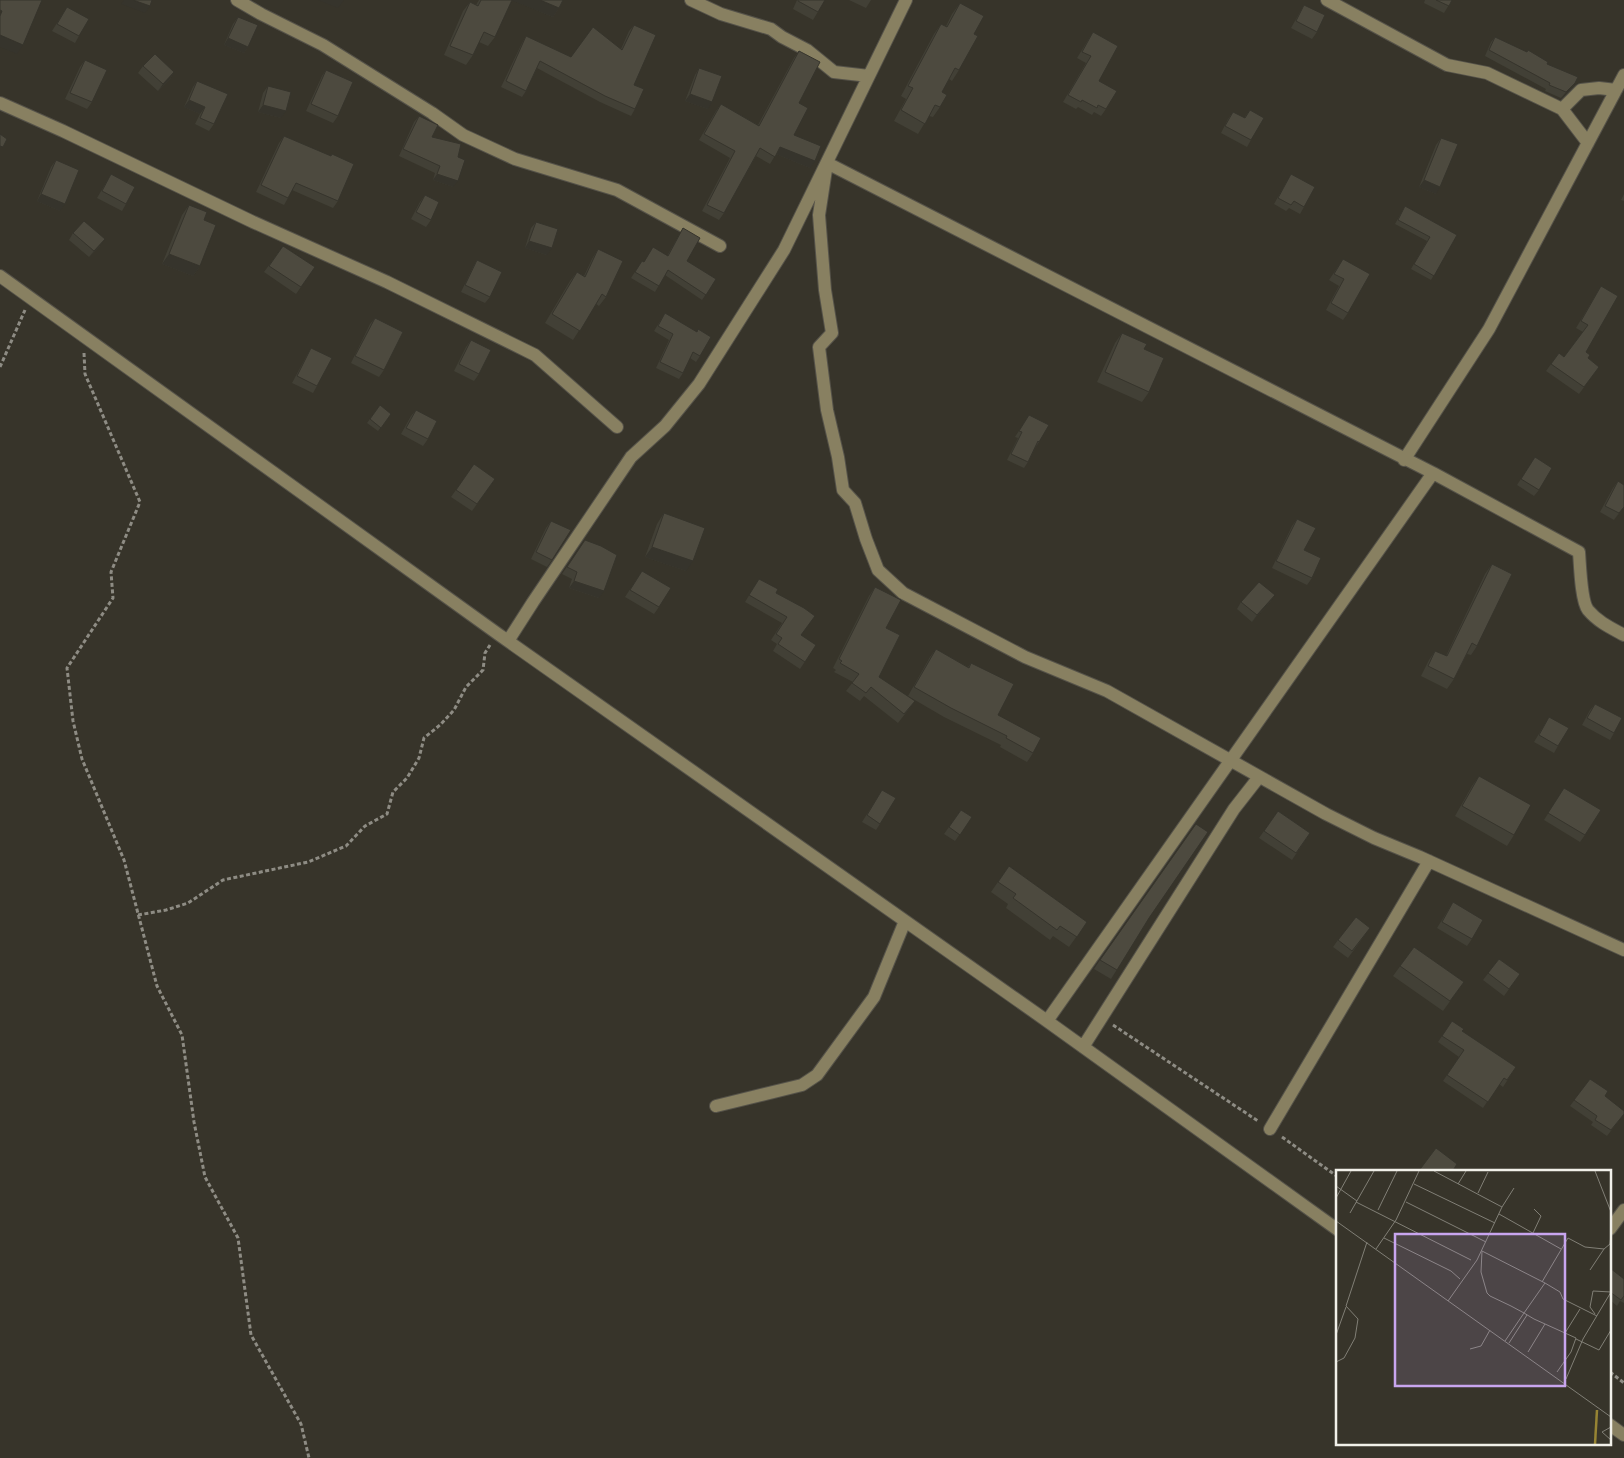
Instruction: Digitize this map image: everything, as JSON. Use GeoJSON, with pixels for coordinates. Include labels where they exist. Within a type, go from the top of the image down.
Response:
{"type":"FeatureCollection","features":[{"type":"Feature","properties":{"kind":"street"},"geometry":{"type":"LineString","coordinates":[[237,0],[323,45],[432,113],[463,135],[515,159],[617,190],[720,246]]}},
{"type":"Feature","properties":{"kind":"street"},"geometry":{"type":"LineString","coordinates":[[691,0],[720,14],[771,29],[807,50],[834,72],[869,76]]}},
{"type":"Feature","properties":{"kind":"street"},"geometry":{"type":"LineString","coordinates":[[503,638],[538,594],[631,457],[664,426],[699,384],[784,250],[906,0]]}},
{"type":"Feature","properties":{"kind":"street"},"geometry":{"type":"LineString","coordinates":[[1327,0],[1446,65],[1487,74],[1562,109],[1588,143]]}},
{"type":"Feature","properties":{"kind":"street"},"geometry":{"type":"LineString","coordinates":[[1404,460],[1490,328],[1624,75]]}},
{"type":"Feature","properties":{"kind":"street"},"geometry":{"type":"LineString","coordinates":[[1562,109],[1581,90],[1599,88],[1616,90]]}},
{"type":"Feature","properties":{"kind":"street"},"geometry":{"type":"LineString","coordinates":[[0,103],[253,222],[387,282],[535,355],[617,427]]}},
{"type":"Feature","properties":{"kind":"street"},"geometry":{"type":"LineString","coordinates":[[827,164],[1433,474],[1579,552],[1580,574],[1587,608],[1606,626],[1624,635]]}},
{"type":"Feature","properties":{"kind":"street"},"geometry":{"type":"LineString","coordinates":[[827,164],[819,215],[825,290],[832,333],[819,346],[828,410],[843,490],[855,504],[878,570],[903,592],[1025,657],[1107,691],[1326,814],[1374,838],[1624,950]]}},
{"type":"Feature","properties":{"kind":"street"},"geometry":{"type":"LineString","coordinates":[[0,276],[503,638],[1047,1021],[1336,1229]]}},
{"type":"Feature","properties":{"kind":"street"},"geometry":{"type":"LineString","coordinates":[[1047,1021],[1433,474]]}},
{"type":"Feature","properties":{"kind":"street"},"geometry":{"type":"LineString","coordinates":[[1083,1047],[1145,952],[1234,808],[1259,776]]}},
{"type":"Feature","properties":{"kind":"street"},"geometry":{"type":"LineString","coordinates":[[1270,1129],[1429,861]]}},
{"type":"Feature","properties":{"kind":"street"},"geometry":{"type":"LineString","coordinates":[[716,1106],[802,1085],[818,1075],[874,997],[905,921]]}},
{"type":"Feature","properties":{"kind":"street"},"geometry":{"type":"LineString","coordinates":[[1612,1226],[1624,1210]]}},
{"type":"Feature","properties":{"kind":"street"},"geometry":{"type":"LineString","coordinates":[[1612,1427],[1624,1435]]}},
{"type":"Feature","properties":{"kind":"path"},"geometry":{"type":"LineString","coordinates":[[0,367],[30,298]]}},
{"type":"Feature","properties":{"kind":"path"},"geometry":{"type":"LineString","coordinates":[[83,335],[85,374],[140,502],[111,572],[113,598],[67,668],[73,721],[82,759],[124,860],[157,986],[182,1035],[194,1122],[205,1177],[238,1238],[251,1336],[301,1424],[309,1458]]}},
{"type":"Feature","properties":{"kind":"path"},"geometry":{"type":"LineString","coordinates":[[138,915],[166,910],[188,903],[223,880],[308,862],[346,846],[365,826],[387,814],[393,792],[407,778],[419,758],[424,738],[454,710],[466,687],[483,670],[485,653],[503,638]]}},
{"type":"Feature","properties":{"kind":"path"},"geometry":{"type":"LineString","coordinates":[[1102,1017],[1270,1129],[1336,1176]]}},
{"type":"Feature","properties":{"kind":"path"},"geometry":{"type":"LineString","coordinates":[[1612,1373],[1624,1382]]}},
{"type":"Feature","properties":{"kind":"building"},"geometry":{"type":"Polygon","coordinates":[[[0,0],[42,0],[23,45],[0,35],[0,16],[2,11],[0,10],[0,0]]]}},
{"type":"Feature","properties":{"kind":"building"},"geometry":{"type":"Polygon","coordinates":[[[133,0],[152,0],[150,6],[133,0]]]}},
{"type":"Feature","properties":{"kind":"building"},"geometry":{"type":"Polygon","coordinates":[[[481,0],[512,0],[495,37],[484,32],[473,55],[450,46],[470,2],[478,6],[481,0]]]}},
{"type":"Feature","properties":{"kind":"building"},"geometry":{"type":"Polygon","coordinates":[[[540,0],[563,0],[559,8],[540,0]]]}},
{"type":"Feature","properties":{"kind":"building"},"geometry":{"type":"Polygon","coordinates":[[[798,0],[825,0],[818,12],[798,0]]]}},
{"type":"Feature","properties":{"kind":"building"},"geometry":{"type":"Polygon","coordinates":[[[1436,0],[1452,0],[1449,6],[1436,0]]]}},
{"type":"Feature","properties":{"kind":"building"},"geometry":{"type":"Polygon","coordinates":[[[960,3],[984,16],[974,34],[978,36],[959,70],[955,68],[942,92],[947,95],[940,107],[935,105],[925,124],[901,110],[913,88],[908,86],[941,24],[947,27],[960,3]]]}},
{"type":"Feature","properties":{"kind":"building"},"geometry":{"type":"Polygon","coordinates":[[[1304,5],[1325,15],[1317,32],[1296,21],[1304,5]]]}},
{"type":"Feature","properties":{"kind":"building"},"geometry":{"type":"Polygon","coordinates":[[[67,7],[89,19],[79,36],[57,24],[67,7]]]}},
{"type":"Feature","properties":{"kind":"building"},"geometry":{"type":"Polygon","coordinates":[[[238,17],[258,25],[248,47],[228,38],[238,17]]]}},
{"type":"Feature","properties":{"kind":"building"},"geometry":{"type":"Polygon","coordinates":[[[634,25],[656,35],[634,85],[644,89],[635,109],[605,96],[540,61],[526,91],[506,81],[526,36],[571,57],[593,27],[622,50],[634,25]]]}},
{"type":"Feature","properties":{"kind":"building"},"geometry":{"type":"Polygon","coordinates":[[[1093,32],[1118,46],[1099,81],[1117,91],[1106,109],[1098,105],[1097,108],[1068,95],[1091,56],[1082,52],[1093,32]]]}},
{"type":"Feature","properties":{"kind":"building"},"geometry":{"type":"Polygon","coordinates":[[[1495,37],[1527,52],[1528,50],[1548,62],[1547,64],[1578,77],[1575,83],[1566,92],[1549,85],[1550,83],[1489,50],[1495,37]]]}},
{"type":"Feature","properties":{"kind":"building"},"geometry":{"type":"Polygon","coordinates":[[[799,51],[820,62],[799,103],[808,108],[794,135],[821,146],[815,161],[780,147],[775,157],[760,148],[724,213],[707,205],[735,151],[704,134],[721,104],[759,126],[799,51]]]}},
{"type":"Feature","properties":{"kind":"building"},"geometry":{"type":"Polygon","coordinates":[[[155,54],[174,72],[163,84],[143,66],[155,54]]]}},
{"type":"Feature","properties":{"kind":"building"},"geometry":{"type":"Polygon","coordinates":[[[85,60],[107,70],[92,102],[70,93],[85,60]]]}},
{"type":"Feature","properties":{"kind":"building"},"geometry":{"type":"Polygon","coordinates":[[[699,68],[722,76],[712,102],[690,94],[699,68]]]}},
{"type":"Feature","properties":{"kind":"building"},"geometry":{"type":"Polygon","coordinates":[[[326,70],[353,82],[338,116],[311,104],[326,70]]]}},
{"type":"Feature","properties":{"kind":"building"},"geometry":{"type":"Polygon","coordinates":[[[197,81],[228,94],[214,124],[200,118],[205,107],[189,100],[197,81]]]}},
{"type":"Feature","properties":{"kind":"building"},"geometry":{"type":"Polygon","coordinates":[[[268,86],[291,92],[286,111],[263,105],[268,86]]]}},
{"type":"Feature","properties":{"kind":"building"},"geometry":{"type":"Polygon","coordinates":[[[1250,110],[1264,118],[1251,140],[1225,126],[1233,112],[1245,118],[1250,110]]]}},
{"type":"Feature","properties":{"kind":"building"},"geometry":{"type":"Polygon","coordinates":[[[419,116],[438,125],[432,137],[461,144],[458,157],[465,160],[458,181],[437,174],[440,166],[403,149],[419,116]]]}},
{"type":"Feature","properties":{"kind":"building"},"geometry":{"type":"Polygon","coordinates":[[[0,134],[7,139],[3,147],[0,146],[0,134]]]}},
{"type":"Feature","properties":{"kind":"building"},"geometry":{"type":"Polygon","coordinates":[[[284,136],[354,164],[338,201],[296,183],[288,198],[261,185],[284,136]]]}},
{"type":"Feature","properties":{"kind":"building"},"geometry":{"type":"Polygon","coordinates":[[[1441,138],[1458,144],[1440,187],[1424,180],[1441,138]]]}},
{"type":"Feature","properties":{"kind":"building"},"geometry":{"type":"Polygon","coordinates":[[[56,160],[79,170],[65,204],[41,194],[56,160]]]}},
{"type":"Feature","properties":{"kind":"building"},"geometry":{"type":"Polygon","coordinates":[[[111,174],[135,187],[126,204],[102,191],[111,174]]]}},
{"type":"Feature","properties":{"kind":"building"},"geometry":{"type":"Polygon","coordinates":[[[1291,174],[1315,187],[1304,207],[1294,201],[1291,205],[1278,198],[1291,174]]]}},
{"type":"Feature","properties":{"kind":"building"},"geometry":{"type":"Polygon","coordinates":[[[425,195],[439,202],[431,220],[416,212],[425,195]]]}},
{"type":"Feature","properties":{"kind":"building"},"geometry":{"type":"Polygon","coordinates":[[[189,205],[207,212],[204,220],[216,225],[200,266],[169,254],[189,205]]]}},
{"type":"Feature","properties":{"kind":"building"},"geometry":{"type":"Polygon","coordinates":[[[1405,206],[1457,235],[1434,276],[1414,264],[1430,237],[1398,220],[1405,206]]]}},
{"type":"Feature","properties":{"kind":"building"},"geometry":{"type":"Polygon","coordinates":[[[84,221],[105,239],[94,251],[73,233],[84,221]]]}},
{"type":"Feature","properties":{"kind":"building"},"geometry":{"type":"Polygon","coordinates":[[[536,222],[558,229],[552,248],[529,241],[536,222]]]}},
{"type":"Feature","properties":{"kind":"building"},"geometry":{"type":"Polygon","coordinates":[[[683,228],[700,238],[687,261],[716,279],[706,295],[668,270],[659,286],[635,272],[653,247],[668,256],[683,228]]]}},
{"type":"Feature","properties":{"kind":"building"},"geometry":{"type":"Polygon","coordinates":[[[283,246],[315,267],[301,287],[269,266],[283,246]]]}},
{"type":"Feature","properties":{"kind":"building"},"geometry":{"type":"Polygon","coordinates":[[[598,249],[623,261],[606,297],[602,294],[580,331],[552,314],[577,272],[585,277],[598,249]]]}},
{"type":"Feature","properties":{"kind":"building"},"geometry":{"type":"Polygon","coordinates":[[[1343,259],[1370,274],[1348,313],[1331,303],[1344,279],[1334,274],[1343,259]]]}},
{"type":"Feature","properties":{"kind":"building"},"geometry":{"type":"Polygon","coordinates":[[[477,260],[502,272],[490,297],[465,285],[477,260]]]}},
{"type":"Feature","properties":{"kind":"building"},"geometry":{"type":"Polygon","coordinates":[[[1601,286],[1618,296],[1586,352],[1590,355],[1588,358],[1599,367],[1584,387],[1551,364],[1559,353],[1564,357],[1588,325],[1581,321],[1601,286]]]}},
{"type":"Feature","properties":{"kind":"building"},"geometry":{"type":"Polygon","coordinates":[[[665,313],[697,332],[698,329],[711,337],[700,356],[693,352],[683,373],[660,362],[673,334],[658,326],[665,313]]]}},
{"type":"Feature","properties":{"kind":"building"},"geometry":{"type":"Polygon","coordinates":[[[375,318],[403,332],[384,370],[355,356],[375,318]]]}},
{"type":"Feature","properties":{"kind":"building"},"geometry":{"type":"Polygon","coordinates":[[[1122,333],[1147,344],[1144,349],[1164,358],[1149,392],[1105,372],[1122,333]]]}},
{"type":"Feature","properties":{"kind":"building"},"geometry":{"type":"Polygon","coordinates":[[[471,340],[491,350],[479,374],[459,364],[471,340]]]}},
{"type":"Feature","properties":{"kind":"building"},"geometry":{"type":"Polygon","coordinates":[[[311,348],[332,358],[317,386],[297,376],[311,348]]]}},
{"type":"Feature","properties":{"kind":"building"},"geometry":{"type":"Polygon","coordinates":[[[380,405],[391,414],[381,428],[370,419],[380,405]]]}},
{"type":"Feature","properties":{"kind":"building"},"geometry":{"type":"Polygon","coordinates":[[[416,410],[437,421],[428,439],[406,428],[416,410]]]}},
{"type":"Feature","properties":{"kind":"building"},"geometry":{"type":"Polygon","coordinates":[[[1029,415],[1049,425],[1038,441],[1028,462],[1011,454],[1022,432],[1019,431],[1029,415]]]}},
{"type":"Feature","properties":{"kind":"building"},"geometry":{"type":"Polygon","coordinates":[[[1535,457],[1552,468],[1539,490],[1521,479],[1535,457]]]}},
{"type":"Feature","properties":{"kind":"building"},"geometry":{"type":"Polygon","coordinates":[[[474,464],[495,479],[477,504],[456,490],[474,464]]]}},
{"type":"Feature","properties":{"kind":"building"},"geometry":{"type":"Polygon","coordinates":[[[1618,481],[1624,485],[1624,507],[1619,513],[1605,506],[1618,481]]]}},
{"type":"Feature","properties":{"kind":"building"},"geometry":{"type":"Polygon","coordinates":[[[664,513],[705,528],[693,561],[652,547],[664,513]]]}},
{"type":"Feature","properties":{"kind":"building"},"geometry":{"type":"Polygon","coordinates":[[[1297,519],[1316,528],[1304,550],[1321,558],[1312,578],[1276,561],[1297,519]]]}},
{"type":"Feature","properties":{"kind":"building"},"geometry":{"type":"Polygon","coordinates":[[[551,521],[571,530],[552,560],[536,552],[551,521]]]}},
{"type":"Feature","properties":{"kind":"building"},"geometry":{"type":"Polygon","coordinates":[[[585,540],[617,555],[604,591],[574,581],[577,572],[567,567],[585,540]]]}},
{"type":"Feature","properties":{"kind":"building"},"geometry":{"type":"Polygon","coordinates":[[[1492,564],[1512,574],[1477,646],[1472,643],[1454,679],[1428,666],[1435,651],[1447,656],[1492,564]]]}},
{"type":"Feature","properties":{"kind":"building"},"geometry":{"type":"Polygon","coordinates":[[[642,571],[671,588],[659,607],[630,590],[642,571]]]}},
{"type":"Feature","properties":{"kind":"building"},"geometry":{"type":"Polygon","coordinates":[[[759,579],[778,589],[776,593],[815,616],[801,635],[816,645],[805,662],[778,644],[782,638],[776,634],[787,617],[749,595],[759,579]]]}},
{"type":"Feature","properties":{"kind":"building"},"geometry":{"type":"Polygon","coordinates":[[[1259,582],[1275,595],[1257,615],[1241,602],[1259,582]]]}},
{"type":"Feature","properties":{"kind":"building"},"geometry":{"type":"Polygon","coordinates":[[[875,587],[901,600],[886,628],[900,635],[879,677],[915,701],[904,714],[871,687],[866,693],[852,683],[859,674],[840,663],[842,661],[839,659],[875,587]]]}},
{"type":"Feature","properties":{"kind":"building"},"geometry":{"type":"Polygon","coordinates":[[[936,649],[969,668],[971,663],[1014,684],[998,715],[1041,738],[1033,753],[1006,738],[1007,736],[914,687],[936,649]]]}},
{"type":"Feature","properties":{"kind":"building"},"geometry":{"type":"Polygon","coordinates":[[[1595,704],[1622,718],[1614,733],[1587,718],[1595,704]]]}},
{"type":"Feature","properties":{"kind":"building"},"geometry":{"type":"Polygon","coordinates":[[[1549,717],[1569,728],[1558,746],[1539,735],[1549,717]]]}},
{"type":"Feature","properties":{"kind":"building"},"geometry":{"type":"Polygon","coordinates":[[[1479,776],[1531,805],[1514,835],[1462,806],[1479,776]]]}},
{"type":"Feature","properties":{"kind":"building"},"geometry":{"type":"Polygon","coordinates":[[[1564,788],[1601,810],[1585,835],[1548,813],[1564,788]]]}},
{"type":"Feature","properties":{"kind":"building"},"geometry":{"type":"Polygon","coordinates":[[[882,790],[896,798],[880,824],[867,815],[882,790]]]}},
{"type":"Feature","properties":{"kind":"building"},"geometry":{"type":"Polygon","coordinates":[[[961,810],[972,817],[960,835],[949,827],[961,810]]]}},
{"type":"Feature","properties":{"kind":"building"},"geometry":{"type":"Polygon","coordinates":[[[1278,811],[1310,833],[1296,853],[1264,831],[1278,811]]]}},
{"type":"Feature","properties":{"kind":"building"},"geometry":{"type":"Polygon","coordinates":[[[1196,824],[1208,832],[1149,918],[1117,970],[1100,960],[1196,824]]]}},
{"type":"Feature","properties":{"kind":"building"},"geometry":{"type":"Polygon","coordinates":[[[1009,866],[1087,922],[1077,937],[1060,926],[1057,930],[1013,898],[1016,894],[998,882],[1009,866]]]}},
{"type":"Feature","properties":{"kind":"building"},"geometry":{"type":"Polygon","coordinates":[[[1453,902],[1483,920],[1472,939],[1442,922],[1453,902]]]}},
{"type":"Feature","properties":{"kind":"building"},"geometry":{"type":"Polygon","coordinates":[[[1356,917],[1370,928],[1352,951],[1338,940],[1356,917]]]}},
{"type":"Feature","properties":{"kind":"building"},"geometry":{"type":"Polygon","coordinates":[[[1414,947],[1464,982],[1450,1001],[1400,966],[1414,947]]]}},
{"type":"Feature","properties":{"kind":"building"},"geometry":{"type":"Polygon","coordinates":[[[1499,959],[1520,974],[1509,989],[1488,973],[1499,959]]]}},
{"type":"Feature","properties":{"kind":"building"},"geometry":{"type":"Polygon","coordinates":[[[1452,1021],[1464,1029],[1462,1031],[1516,1067],[1507,1080],[1504,1078],[1488,1102],[1447,1075],[1464,1050],[1442,1036],[1452,1021]]]}},
{"type":"Feature","properties":{"kind":"building"},"geometry":{"type":"Polygon","coordinates":[[[1590,1079],[1608,1091],[1605,1096],[1624,1111],[1624,1114],[1611,1130],[1595,1120],[1597,1116],[1574,1100],[1590,1079]]]}},
{"type":"Feature","properties":{"kind":"building"},"geometry":{"type":"Polygon","coordinates":[[[1436,1148],[1457,1164],[1453,1170],[1420,1170],[1436,1148]]]}},
{"type":"Feature","properties":{"kind":"building"},"geometry":{"type":"Polygon","coordinates":[[[1612,1270],[1624,1279],[1624,1296],[1621,1300],[1612,1293],[1612,1270]]]}}]}
